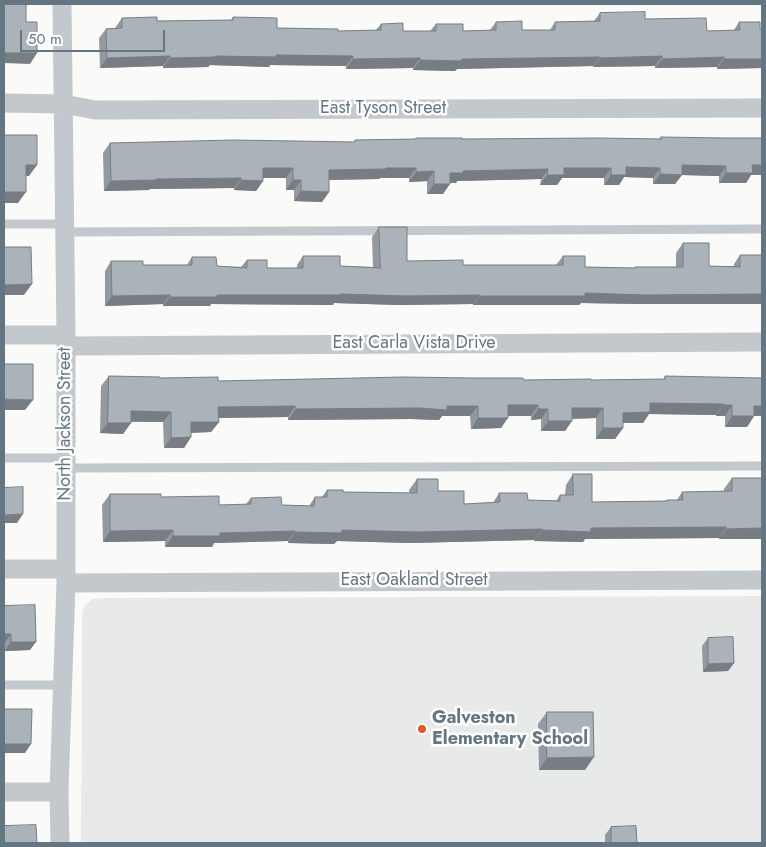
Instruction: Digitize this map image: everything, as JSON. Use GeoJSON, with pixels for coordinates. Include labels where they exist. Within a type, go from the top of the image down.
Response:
{"type":"FeatureCollection","features":[{"type":"Feature","properties":{"kind":"street","name":"North Jackson Street"},"geometry":{"type":"LineString","coordinates":[[60,843],[59,792],[66,576],[66,340],[62,4]]}},
{"type":"Feature","properties":{"kind":"street","name":"East Tyson Street"},"geometry":{"type":"LineString","coordinates":[[4,103],[64,104],[95,110],[762,108]]}},
{"type":"Feature","properties":{"kind":"street","name":"East Carla Vista Drive"},"geometry":{"type":"LineString","coordinates":[[4,335],[66,340],[762,342]]}},
{"type":"Feature","properties":{"kind":"street","name":"East Oakland Street"},"geometry":{"type":"LineString","coordinates":[[4,569],[66,576],[762,580]]}},
{"type":"Feature","properties":{"kind":"street"},"geometry":{"type":"LineString","coordinates":[[4,792],[59,792]]}},
{"type":"Feature","properties":{"kind":"lane"},"geometry":{"type":"LineString","coordinates":[[4,224],[65,228],[762,229]]}},
{"type":"Feature","properties":{"kind":"lane"},"geometry":{"type":"LineString","coordinates":[[4,458],[66,463],[762,466]]}},
{"type":"Feature","properties":{"kind":"lane"},"geometry":{"type":"LineString","coordinates":[[4,685],[63,685]]}},
{"type":"Feature","properties":{"kind":"shaded area","name":"Galveston Elementary School"},"geometry":{"type":"Polygon","coordinates":[[[762,596],[762,843],[81,843],[82,616],[84,607],[92,599],[762,596]]]}},
{"type":"Feature","properties":{"kind":"building"},"geometry":{"type":"Polygon","coordinates":[[[4,4],[26,4],[26,22],[37,22],[37,53],[4,53],[4,4]]]}},
{"type":"Feature","properties":{"kind":"building"},"geometry":{"type":"Polygon","coordinates":[[[645,12],[645,19],[706,18],[707,31],[740,30],[739,22],[760,22],[760,29],[762,29],[762,59],[724,59],[724,57],[662,59],[662,56],[462,59],[462,61],[420,60],[420,58],[353,59],[353,56],[276,55],[276,57],[215,56],[170,58],[170,56],[107,58],[106,29],[122,28],[122,18],[157,17],[157,21],[233,20],[233,17],[277,18],[277,28],[338,29],[338,31],[381,30],[381,24],[403,23],[403,31],[436,31],[436,24],[463,24],[463,31],[496,30],[496,22],[522,21],[522,30],[555,30],[555,22],[600,21],[600,13],[645,12]]]}},
{"type":"Feature","properties":{"kind":"building"},"geometry":{"type":"Polygon","coordinates":[[[4,135],[37,135],[37,165],[26,165],[26,192],[4,192],[4,135]]]}},
{"type":"Feature","properties":{"kind":"building"},"geometry":{"type":"Polygon","coordinates":[[[661,137],[762,138],[762,165],[752,165],[753,173],[726,173],[726,166],[682,165],[682,175],[660,174],[660,168],[626,167],[626,175],[611,175],[611,168],[564,168],[564,175],[547,175],[548,169],[463,171],[463,173],[450,173],[450,184],[434,184],[434,171],[416,172],[416,168],[329,170],[329,192],[301,191],[301,180],[293,180],[293,168],[263,168],[263,181],[241,180],[241,178],[111,181],[110,143],[233,140],[355,142],[355,140],[416,138],[661,139],[661,137]]]}},
{"type":"Feature","properties":{"kind":"building"},"geometry":{"type":"Polygon","coordinates":[[[379,227],[407,227],[407,261],[463,260],[463,265],[563,265],[563,256],[585,256],[585,267],[683,267],[683,243],[709,243],[709,266],[740,267],[740,255],[762,255],[762,294],[645,295],[585,293],[585,296],[340,294],[217,295],[217,297],[170,297],[170,295],[112,296],[111,261],[143,261],[143,265],[192,265],[192,257],[216,257],[217,266],[247,268],[247,260],[267,260],[267,268],[303,268],[303,256],[340,256],[340,266],[380,268],[379,227]]]}},
{"type":"Feature","properties":{"kind":"building"},"geometry":{"type":"Polygon","coordinates":[[[4,247],[31,247],[32,284],[4,285],[4,247]]]}},
{"type":"Feature","properties":{"kind":"building"},"geometry":{"type":"Polygon","coordinates":[[[4,364],[33,364],[33,400],[4,399],[4,364]]]}},
{"type":"Feature","properties":{"kind":"building"},"geometry":{"type":"Polygon","coordinates":[[[109,376],[160,378],[218,377],[218,381],[403,377],[523,378],[524,380],[665,379],[665,376],[762,378],[762,406],[754,406],[754,416],[732,416],[732,405],[650,403],[650,412],[623,413],[623,428],[603,428],[603,408],[572,408],[572,421],[548,421],[548,409],[538,409],[538,405],[508,405],[508,418],[478,418],[478,406],[447,406],[447,410],[419,408],[296,409],[295,406],[218,407],[219,422],[191,422],[191,437],[171,438],[171,412],[131,411],[131,423],[108,423],[109,376]]]}},
{"type":"Feature","properties":{"kind":"building"},"geometry":{"type":"Polygon","coordinates":[[[573,474],[592,474],[592,502],[683,500],[682,492],[732,491],[732,478],[762,478],[762,528],[591,528],[591,532],[542,529],[418,532],[342,530],[342,533],[295,531],[220,533],[220,536],[173,536],[173,530],[110,531],[110,494],[161,494],[161,497],[219,496],[219,505],[251,504],[251,498],[281,497],[282,505],[314,506],[315,497],[327,497],[327,490],[417,493],[417,479],[438,479],[438,491],[464,491],[464,504],[500,502],[499,493],[527,493],[528,500],[560,501],[560,495],[573,495],[573,474]]]}},
{"type":"Feature","properties":{"kind":"building"},"geometry":{"type":"Polygon","coordinates":[[[23,487],[23,514],[4,515],[4,488],[23,487]]]}},
{"type":"Feature","properties":{"kind":"building"},"geometry":{"type":"Polygon","coordinates":[[[35,605],[36,642],[11,642],[11,634],[4,634],[4,606],[35,605]]]}},
{"type":"Feature","properties":{"kind":"building"},"geometry":{"type":"Polygon","coordinates":[[[733,637],[734,663],[708,664],[708,638],[733,637]]]}},
{"type":"Feature","properties":{"kind":"building"},"geometry":{"type":"Polygon","coordinates":[[[4,709],[32,709],[31,744],[4,744],[4,709]]]}},
{"type":"Feature","properties":{"kind":"building"},"geometry":{"type":"Polygon","coordinates":[[[547,712],[593,712],[594,757],[547,758],[547,712]]]}},
{"type":"Feature","properties":{"kind":"building"},"geometry":{"type":"Polygon","coordinates":[[[36,825],[37,843],[4,843],[4,826],[36,825]]]}},
{"type":"Feature","properties":{"kind":"building"},"geometry":{"type":"Polygon","coordinates":[[[636,826],[637,843],[611,843],[611,827],[636,826]]]}},
{"type":"Feature","properties":{"kind":"place","name":"Galveston Elementary School"},"geometry":{"type":"Point","coordinates":[422,729]}}]}
